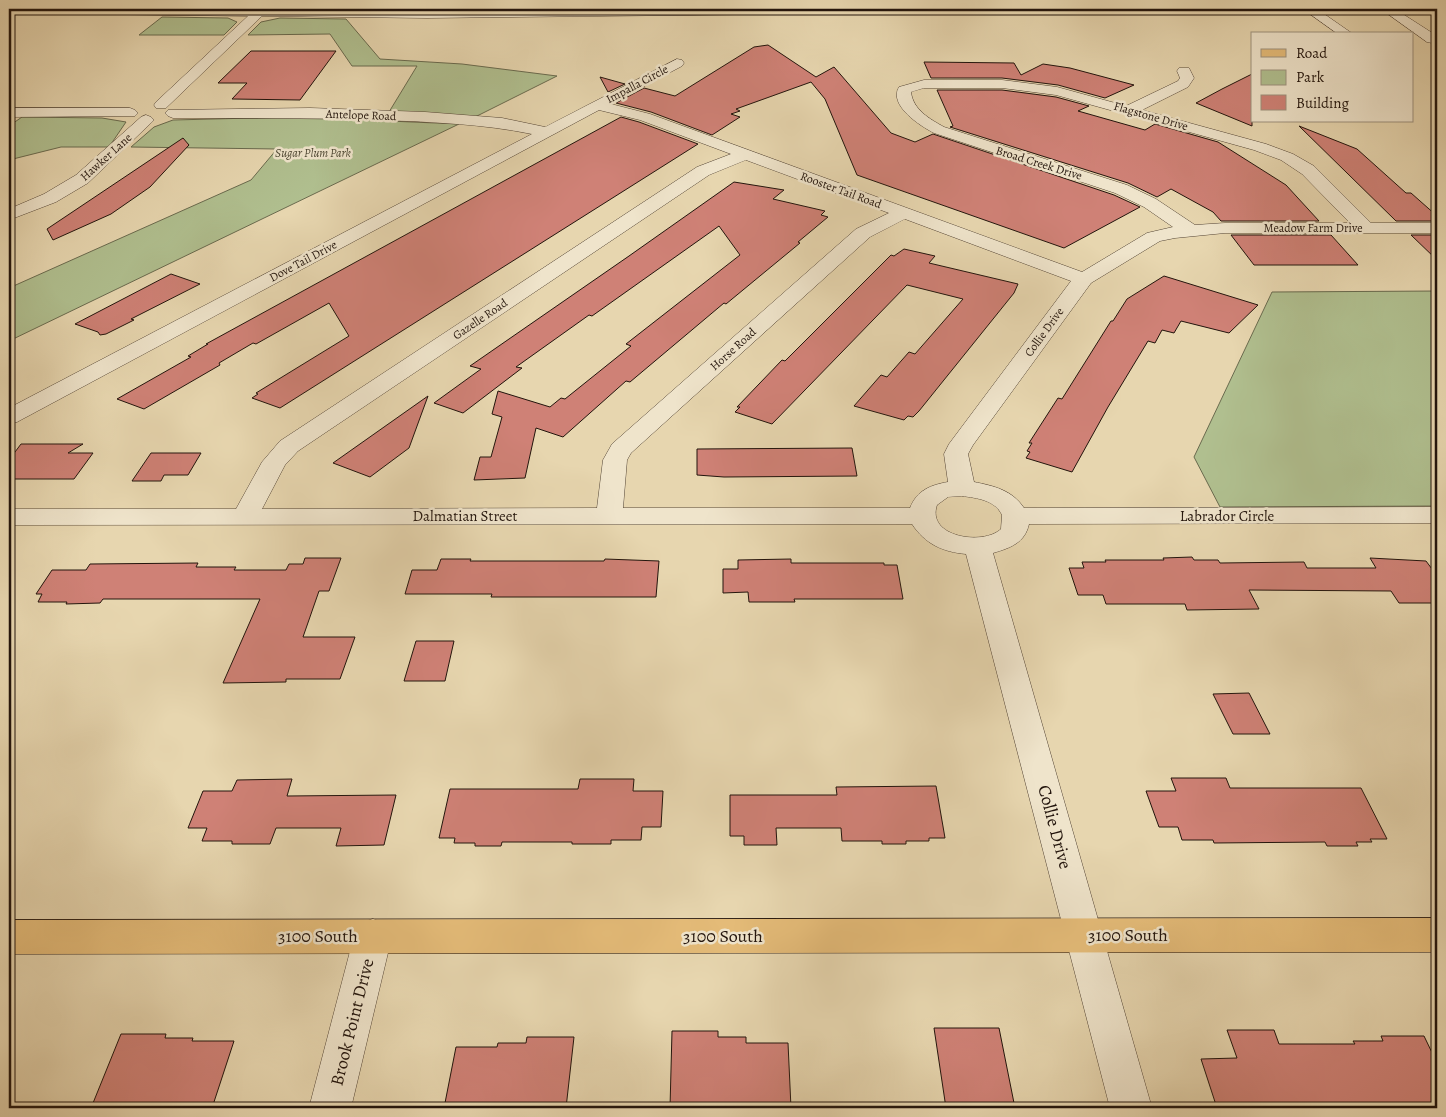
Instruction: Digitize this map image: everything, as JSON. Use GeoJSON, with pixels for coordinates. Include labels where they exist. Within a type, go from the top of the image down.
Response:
{"type":"FeatureCollection","features":[{"type":"Feature","properties":{"kind":"main road","name":"3100 South"},"geometry":{"type":"LineString","coordinates":[[9,937],[1437,935]]}},
{"type":"Feature","properties":{"kind":"street"},"geometry":{"type":"LineString","coordinates":[[9,9],[258,13],[866,9]]}},
{"type":"Feature","properties":{"kind":"street"},"geometry":{"type":"LineString","coordinates":[[1309,9],[1344,32]]}},
{"type":"Feature","properties":{"kind":"street"},"geometry":{"type":"LineString","coordinates":[[1382,11],[1406,32]]}},
{"type":"Feature","properties":{"kind":"street"},"geometry":{"type":"LineString","coordinates":[[1382,11],[1432,39]]}},
{"type":"Feature","properties":{"kind":"street"},"geometry":{"type":"LineString","coordinates":[[130,113],[128,115],[132,119],[159,119],[258,13]]}},
{"type":"Feature","properties":{"kind":"street","name":"Impalla Circle"},"geometry":{"type":"LineString","coordinates":[[597,105],[677,63]]}},
{"type":"Feature","properties":{"kind":"street"},"geometry":{"type":"LineString","coordinates":[[1129,110],[1183,84],[1187,78],[1184,71]]}},
{"type":"Feature","properties":{"kind":"street","name":"Flagstone Drive"},"geometry":{"type":"LineString","coordinates":[[907,88],[924,84],[1030,86],[1057,91],[1129,110],[1260,147],[1286,157],[1308,170],[1366,228]]}},
{"type":"Feature","properties":{"kind":"street","name":"Broad Creek Drive"},"geometry":{"type":"LineString","coordinates":[[907,88],[904,90],[904,95],[913,112],[940,130],[1121,189],[1150,203],[1190,230]]}},
{"type":"Feature","properties":{"kind":"street","name":"Dove Tail Drive"},"geometry":{"type":"LineString","coordinates":[[9,417],[597,105]]}},
{"type":"Feature","properties":{"kind":"street","name":"Rooster Tail Road"},"geometry":{"type":"LineString","coordinates":[[597,105],[638,115],[1084,279]]}},
{"type":"Feature","properties":{"kind":"street"},"geometry":{"type":"LineString","coordinates":[[9,113],[130,113],[141,108],[167,109]]}},
{"type":"Feature","properties":{"kind":"street","name":"Antelope Road"},"geometry":{"type":"LineString","coordinates":[[167,109],[425,117],[502,123],[547,132]]}},
{"type":"Feature","properties":{"kind":"street","name":"Hawker Lane"},"geometry":{"type":"LineString","coordinates":[[9,215],[50,198],[82,179],[146,120]]}},
{"type":"Feature","properties":{"kind":"street","name":"Gazelle Road"},"geometry":{"type":"LineString","coordinates":[[245,516],[274,462],[289,446],[703,171],[746,154]]}},
{"type":"Feature","properties":{"kind":"street","name":"Horse Road"},"geometry":{"type":"LineString","coordinates":[[609,516],[615,460],[621,449],[863,233],[904,213]]}},
{"type":"Feature","properties":{"kind":"street","name":"Meadow Farm Drive"},"geometry":{"type":"LineString","coordinates":[[1190,230],[1437,228]]}},
{"type":"Feature","properties":{"kind":"street","name":"Collie Drive"},"geometry":{"type":"LineString","coordinates":[[962,488],[956,454],[961,444],[1084,279],[1148,240],[1164,234],[1190,230]]}},
{"type":"Feature","properties":{"kind":"street"},"geometry":{"type":"LineString","coordinates":[[962,488],[977,490],[1002,500],[1011,507],[1016,516],[1017,525],[1013,534],[1004,541],[978,546],[960,545],[945,540],[933,533],[921,516],[922,506],[937,493],[962,488]]}},
{"type":"Feature","properties":{"kind":"street","name":"Labrador Circle"},"geometry":{"type":"LineString","coordinates":[[1016,516],[1437,515]]}},
{"type":"Feature","properties":{"kind":"street","name":"Dalmatian Street"},"geometry":{"type":"LineString","coordinates":[[9,517],[921,516]]}},
{"type":"Feature","properties":{"kind":"street","name":"Collie Drive"},"geometry":{"type":"LineString","coordinates":[[978,546],[1131,1108]]}},
{"type":"Feature","properties":{"kind":"street","name":"Brook Point Drive"},"geometry":{"type":"LineString","coordinates":[[330,1108],[374,936]]}},
{"type":"Feature","properties":{"kind":"green space"},"geometry":{"type":"Polygon","coordinates":[[[162,17],[228,18],[237,22],[224,35],[139,35],[162,17]]]}},
{"type":"Feature","properties":{"kind":"green space"},"geometry":{"type":"Polygon","coordinates":[[[280,18],[346,19],[380,59],[462,64],[557,76],[475,117],[389,112],[417,66],[352,66],[330,34],[248,35],[261,22],[280,18]]]}},
{"type":"Feature","properties":{"kind":"green space"},"geometry":{"type":"Polygon","coordinates":[[[22,117],[102,118],[126,122],[109,147],[61,147],[9,160],[9,126],[22,117]]]}},
{"type":"Feature","properties":{"kind":"green space","name":"Sugar Plum Park"},"geometry":{"type":"Polygon","coordinates":[[[294,117],[459,124],[9,341],[9,288],[251,180],[277,149],[131,147],[154,127],[173,120],[294,117]]]}},
{"type":"Feature","properties":{"kind":"green space"},"geometry":{"type":"Polygon","coordinates":[[[1437,291],[1437,506],[1220,507],[1194,457],[1272,292],[1437,291]]]}},
{"type":"Feature","properties":{"kind":"building"},"geometry":{"type":"Polygon","coordinates":[[[768,45],[816,77],[834,67],[891,133],[915,142],[933,134],[1114,195],[1140,207],[1064,248],[857,175],[825,99],[811,82],[736,109],[740,111],[731,114],[740,117],[712,135],[651,112],[616,103],[644,88],[675,96],[754,47],[768,45]]]}},
{"type":"Feature","properties":{"kind":"building"},"geometry":{"type":"Polygon","coordinates":[[[251,51],[336,51],[300,100],[232,99],[247,83],[218,83],[251,51]]]}},
{"type":"Feature","properties":{"kind":"building"},"geometry":{"type":"Polygon","coordinates":[[[924,62],[1014,63],[1021,75],[1043,64],[1070,68],[1134,85],[1105,98],[1058,85],[1002,78],[931,78],[924,62]]]}},
{"type":"Feature","properties":{"kind":"building"},"geometry":{"type":"Polygon","coordinates":[[[1251,74],[1252,126],[1196,103],[1251,74]]]}},
{"type":"Feature","properties":{"kind":"building"},"geometry":{"type":"Polygon","coordinates":[[[600,77],[625,84],[608,92],[600,77]]]}},
{"type":"Feature","properties":{"kind":"building"},"geometry":{"type":"Polygon","coordinates":[[[937,90],[1002,90],[1056,97],[1089,106],[1078,111],[1145,130],[1155,124],[1218,142],[1286,185],[1319,221],[1221,221],[1213,212],[1171,189],[1157,197],[1128,183],[950,127],[953,126],[937,90]]]}},
{"type":"Feature","properties":{"kind":"building"},"geometry":{"type":"Polygon","coordinates":[[[621,117],[698,144],[280,408],[252,398],[258,394],[256,393],[349,336],[329,303],[256,344],[253,343],[219,363],[220,365],[144,409],[117,399],[191,357],[188,356],[208,344],[206,344],[621,117]]]}},
{"type":"Feature","properties":{"kind":"building"},"geometry":{"type":"Polygon","coordinates":[[[1299,126],[1357,149],[1406,193],[1411,193],[1437,216],[1437,221],[1396,221],[1299,126]]]}},
{"type":"Feature","properties":{"kind":"building"},"geometry":{"type":"Polygon","coordinates":[[[183,138],[189,145],[150,187],[111,214],[53,240],[47,229],[183,138]]]}},
{"type":"Feature","properties":{"kind":"building"},"geometry":{"type":"Polygon","coordinates":[[[734,182],[784,190],[773,199],[825,211],[821,215],[828,217],[798,242],[800,243],[726,304],[724,303],[630,382],[626,381],[563,437],[536,428],[525,478],[474,480],[480,457],[491,457],[502,417],[492,414],[498,391],[550,407],[561,398],[565,399],[631,346],[626,344],[740,255],[719,226],[516,367],[522,368],[463,413],[434,403],[481,369],[470,366],[734,182]]]}},
{"type":"Feature","properties":{"kind":"building"},"geometry":{"type":"Polygon","coordinates":[[[1231,235],[1331,235],[1358,265],[1254,265],[1231,235]]]}},
{"type":"Feature","properties":{"kind":"building"},"geometry":{"type":"Polygon","coordinates":[[[1411,235],[1437,235],[1437,260],[1411,235]]]}},
{"type":"Feature","properties":{"kind":"building"},"geometry":{"type":"Polygon","coordinates":[[[904,249],[935,256],[929,263],[1018,284],[1014,293],[913,417],[908,416],[904,420],[854,406],[881,375],[887,377],[909,352],[915,354],[963,299],[907,285],[772,424],[735,412],[740,407],[737,407],[782,360],[785,361],[891,255],[894,256],[904,249]]]}},
{"type":"Feature","properties":{"kind":"building"},"geometry":{"type":"Polygon","coordinates":[[[171,274],[200,284],[131,319],[134,320],[106,334],[100,335],[98,332],[75,324],[171,274]]]}},
{"type":"Feature","properties":{"kind":"building"},"geometry":{"type":"Polygon","coordinates":[[[1164,276],[1258,305],[1229,333],[1181,321],[1174,333],[1162,330],[1155,343],[1148,341],[1072,472],[1026,458],[1030,452],[1027,451],[1032,443],[1029,443],[1058,398],[1062,399],[1127,299],[1164,276]]]}},
{"type":"Feature","properties":{"kind":"building"},"geometry":{"type":"Polygon","coordinates":[[[428,396],[409,448],[370,477],[333,463],[428,396]]]}},
{"type":"Feature","properties":{"kind":"building"},"geometry":{"type":"Polygon","coordinates":[[[21,444],[83,444],[68,453],[93,453],[74,479],[9,479],[9,460],[21,444]]]}},
{"type":"Feature","properties":{"kind":"building"},"geometry":{"type":"Polygon","coordinates":[[[852,448],[857,476],[724,477],[697,475],[697,449],[852,448]]]}},
{"type":"Feature","properties":{"kind":"building"},"geometry":{"type":"Polygon","coordinates":[[[151,453],[201,453],[188,475],[164,475],[161,481],[132,481],[151,453]]]}},
{"type":"Feature","properties":{"kind":"building"},"geometry":{"type":"Polygon","coordinates":[[[1192,557],[1194,560],[1218,560],[1220,563],[1304,562],[1307,568],[1376,568],[1370,558],[1426,561],[1432,569],[1437,569],[1437,603],[1399,603],[1391,591],[1249,590],[1259,609],[1187,610],[1185,604],[1106,604],[1103,595],[1078,595],[1069,568],[1084,568],[1082,562],[1164,560],[1163,558],[1192,557]]]}},
{"type":"Feature","properties":{"kind":"building"},"geometry":{"type":"Polygon","coordinates":[[[305,558],[341,558],[329,591],[319,591],[303,637],[355,637],[340,679],[286,679],[286,682],[223,683],[260,599],[103,599],[100,603],[66,604],[67,602],[38,602],[42,594],[36,594],[52,570],[86,570],[90,564],[198,563],[196,567],[236,567],[234,570],[286,570],[289,564],[303,564],[305,558]]]}},
{"type":"Feature","properties":{"kind":"building"},"geometry":{"type":"Polygon","coordinates":[[[441,559],[471,559],[470,561],[604,561],[605,559],[659,561],[656,597],[491,597],[492,594],[405,594],[412,570],[437,570],[441,559]]]}},
{"type":"Feature","properties":{"kind":"building"},"geometry":{"type":"Polygon","coordinates":[[[791,559],[791,563],[884,563],[884,565],[897,565],[903,599],[794,599],[795,602],[749,602],[748,592],[723,593],[723,569],[738,569],[738,560],[791,559]]]}},
{"type":"Feature","properties":{"kind":"building"},"geometry":{"type":"Polygon","coordinates":[[[416,641],[454,641],[445,681],[404,681],[416,641]]]}},
{"type":"Feature","properties":{"kind":"building"},"geometry":{"type":"Polygon","coordinates":[[[1249,693],[1270,734],[1233,734],[1213,694],[1249,693]]]}},
{"type":"Feature","properties":{"kind":"building"},"geometry":{"type":"Polygon","coordinates":[[[1171,778],[1226,778],[1230,788],[1361,788],[1387,839],[1370,839],[1372,842],[1356,842],[1358,846],[1327,846],[1325,842],[1214,843],[1213,840],[1182,840],[1178,827],[1159,827],[1146,791],[1176,791],[1171,778]]]}},
{"type":"Feature","properties":{"kind":"building"},"geometry":{"type":"Polygon","coordinates":[[[292,779],[287,796],[396,795],[384,845],[336,846],[341,828],[276,828],[270,844],[232,844],[232,841],[202,841],[207,828],[188,828],[203,791],[232,791],[237,780],[292,779]]]}},
{"type":"Feature","properties":{"kind":"building"},"geometry":{"type":"Polygon","coordinates":[[[580,779],[634,779],[633,791],[663,791],[661,827],[642,827],[641,840],[611,840],[611,844],[502,842],[501,846],[475,846],[475,843],[454,843],[455,838],[439,838],[450,789],[578,789],[580,779]]]}},
{"type":"Feature","properties":{"kind":"building"},"geometry":{"type":"Polygon","coordinates":[[[936,786],[945,838],[929,838],[929,841],[906,841],[906,844],[882,844],[882,841],[842,841],[841,828],[776,828],[777,845],[744,845],[744,836],[730,836],[730,795],[837,795],[836,787],[936,786]]]}},
{"type":"Feature","properties":{"kind":"building"},"geometry":{"type":"Polygon","coordinates":[[[934,1028],[999,1028],[1015,1108],[946,1108],[934,1028]]]}},
{"type":"Feature","properties":{"kind":"building"},"geometry":{"type":"Polygon","coordinates":[[[1227,1030],[1274,1030],[1279,1044],[1355,1044],[1353,1041],[1383,1041],[1381,1036],[1424,1036],[1437,1063],[1437,1108],[1217,1108],[1201,1059],[1237,1058],[1227,1030]]]}},
{"type":"Feature","properties":{"kind":"building"},"geometry":{"type":"Polygon","coordinates":[[[672,1031],[718,1031],[718,1037],[746,1037],[746,1043],[788,1043],[791,1108],[670,1108],[672,1031]]]}},
{"type":"Feature","properties":{"kind":"building"},"geometry":{"type":"Polygon","coordinates":[[[121,1034],[166,1034],[165,1038],[193,1038],[192,1041],[234,1041],[212,1108],[91,1108],[121,1034]]]}},
{"type":"Feature","properties":{"kind":"building"},"geometry":{"type":"Polygon","coordinates":[[[527,1037],[574,1037],[566,1108],[444,1108],[456,1047],[497,1047],[498,1043],[526,1043],[527,1037]]]}}]}
